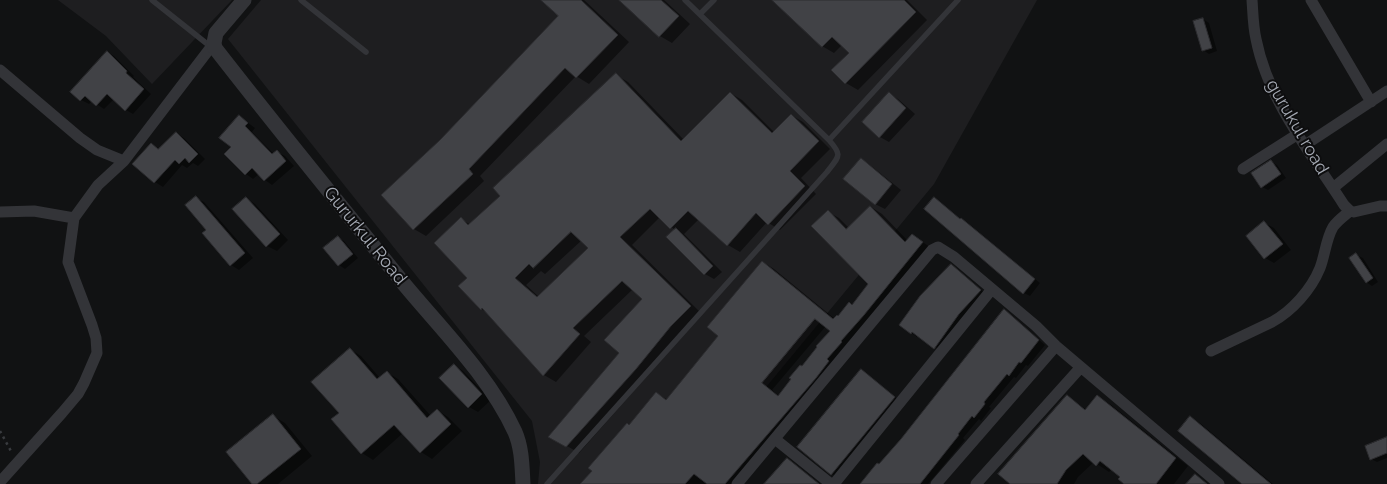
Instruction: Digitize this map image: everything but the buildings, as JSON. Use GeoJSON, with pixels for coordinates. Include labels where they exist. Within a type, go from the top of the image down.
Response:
{"type":"FeatureCollection","features":[{"type":"Feature","properties":{"kind":"street"},"geometry":{"type":"LineString","coordinates":[[0,482],[78,394],[97,353],[96,338],[92,325],[68,262],[74,218],[98,185],[124,161],[212,45],[216,34],[244,0]]}},
{"type":"Feature","properties":{"kind":"street","name":"gurukul road"},"geometry":{"type":"LineString","coordinates":[[1252,0],[1256,38],[1262,62],[1275,94],[1305,145],[1344,205],[1350,211]]}},
{"type":"Feature","properties":{"kind":"street"},"geometry":{"type":"LineString","coordinates":[[1311,0],[1371,102]]}},
{"type":"Feature","properties":{"kind":"street","name":"Gururkul Road"},"geometry":{"type":"LineString","coordinates":[[212,45],[295,151],[473,367],[502,408],[515,433],[522,463],[523,484]]}},
{"type":"Feature","properties":{"kind":"street"},"geometry":{"type":"LineString","coordinates":[[0,70],[80,138],[97,150],[124,161]]}},
{"type":"Feature","properties":{"kind":"street"},"geometry":{"type":"LineString","coordinates":[[1305,145],[1387,92]]}},
{"type":"Feature","properties":{"kind":"street"},"geometry":{"type":"LineString","coordinates":[[1243,169],[1298,134]]}},
{"type":"Feature","properties":{"kind":"street"},"geometry":{"type":"LineString","coordinates":[[1333,188],[1387,144]]}},
{"type":"Feature","properties":{"kind":"street"},"geometry":{"type":"LineString","coordinates":[[1211,351],[1272,322],[1288,311],[1309,287],[1319,270],[1333,228],[1350,211],[1387,206]]}},
{"type":"Feature","properties":{"kind":"street"},"geometry":{"type":"LineString","coordinates":[[0,212],[34,211],[74,218]]}},
{"type":"Feature","properties":{"kind":"street"},"geometry":{"type":"LineString","coordinates":[[737,484],[932,250],[938,247],[1036,326],[1056,346],[1219,484]]}},
{"type":"Feature","properties":{"kind":"street"},"geometry":{"type":"LineString","coordinates":[[834,484],[992,289]]}},
{"type":"Feature","properties":{"kind":"street"},"geometry":{"type":"LineString","coordinates":[[936,484],[1056,346]]}},
{"type":"Feature","properties":{"kind":"street"},"geometry":{"type":"LineString","coordinates":[[976,484],[1081,367]]}},
{"type":"Feature","properties":{"kind":"street"},"geometry":{"type":"LineString","coordinates":[[775,439],[831,484]]}},
{"type":"Feature","properties":{"kind":"lane"},"geometry":{"type":"LineString","coordinates":[[152,0],[212,45]]}},
{"type":"Feature","properties":{"kind":"lane"},"geometry":{"type":"LineString","coordinates":[[302,0],[366,52]]}},
{"type":"Feature","properties":{"kind":"lane"},"geometry":{"type":"LineString","coordinates":[[546,484],[559,472],[827,172],[839,153],[830,140],[685,0]]}},
{"type":"Feature","properties":{"kind":"lane"},"geometry":{"type":"LineString","coordinates":[[700,14],[714,0]]}},
{"type":"Feature","properties":{"kind":"lane"},"geometry":{"type":"LineString","coordinates":[[830,140],[958,0]]}},
{"type":"Feature","properties":{"kind":"path"},"geometry":{"type":"LineString","coordinates":[[0,431],[18,463]]}},
{"type":"Feature","properties":{"kind":"shaded area"},"geometry":{"type":"Polygon","coordinates":[[[58,0],[232,0],[152,84],[106,36],[58,0]]]}},
{"type":"Feature","properties":{"kind":"shaded area"},"geometry":{"type":"Polygon","coordinates":[[[261,0],[1037,0],[934,184],[686,484],[538,484],[540,462],[532,421],[228,39],[261,0]]]}}]}
